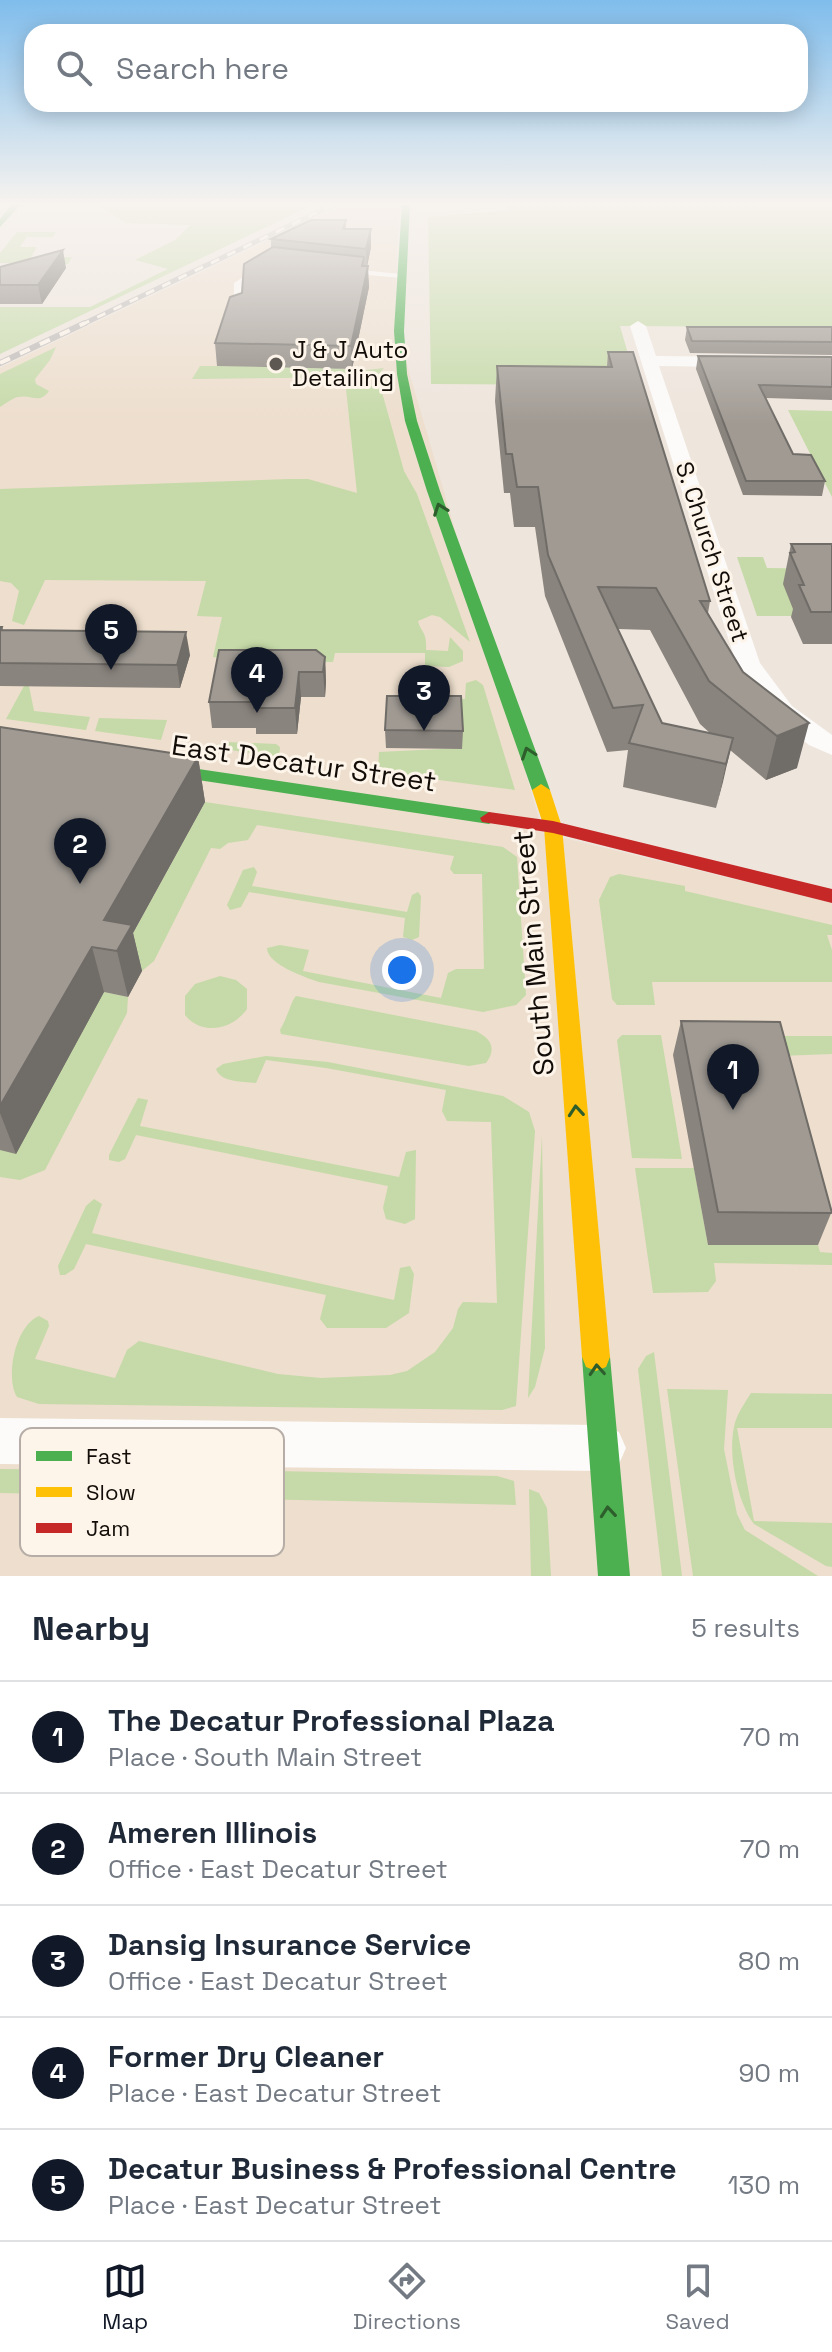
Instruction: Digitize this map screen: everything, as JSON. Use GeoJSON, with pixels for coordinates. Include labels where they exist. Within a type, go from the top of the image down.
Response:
{"type":"FeatureCollection","features":[{"type":"Feature","properties":{"kind":"main road","name":"South Main Street"},"geometry":{"type":"LineString","coordinates":[[401,277],[402,372],[420,452],[501,673],[553,827],[614,1576]]}},
{"type":"Feature","properties":{"kind":"main road","name":"East Decatur Street"},"geometry":{"type":"LineString","coordinates":[[125,764],[553,827],[832,896]]}},
{"type":"Feature","properties":{"kind":"street","name":"S. Church Street"},"geometry":{"type":"LineString","coordinates":[[638,326],[748,663],[762,691],[779,708],[832,747]]}},
{"type":"Feature","properties":{"kind":"street"},"geometry":{"type":"LineString","coordinates":[[651,361],[757,362]]}},
{"type":"Feature","properties":{"kind":"street"},"geometry":{"type":"LineString","coordinates":[[0,1441],[20,1441]]}},
{"type":"Feature","properties":{"kind":"street"},"geometry":{"type":"LineString","coordinates":[[284,1444],[603,1448]]}},
{"type":"Feature","properties":{"kind":"lane"},"geometry":{"type":"LineString","coordinates":[[237,314],[238,283],[248,277]]}},
{"type":"Feature","properties":{"kind":"shaded area"},"geometry":{"type":"Polygon","coordinates":[[[192,277],[397,277],[395,323],[543,833],[832,903],[832,1576],[0,1576],[0,368],[192,277]]]}},
{"type":"Feature","properties":{"kind":"green space"},"geometry":{"type":"Polygon","coordinates":[[[153,277],[163,277],[0,354],[0,307],[90,307],[153,277]]]}},
{"type":"Feature","properties":{"kind":"green space"},"geometry":{"type":"Polygon","coordinates":[[[429,277],[832,277],[832,327],[620,326],[637,385],[431,384],[429,277]]]}},
{"type":"Feature","properties":{"kind":"green space"},"geometry":{"type":"Polygon","coordinates":[[[56,347],[35,379],[36,384],[49,391],[38,398],[18,397],[0,407],[0,374],[56,347]]]}},
{"type":"Feature","properties":{"kind":"green space"},"geometry":{"type":"Polygon","coordinates":[[[200,366],[326,366],[357,371],[384,368],[376,377],[192,379],[200,366]]]}},
{"type":"Feature","properties":{"kind":"green space"},"geometry":{"type":"Polygon","coordinates":[[[380,385],[404,471],[417,494],[470,642],[440,617],[432,615],[418,621],[425,636],[426,650],[448,651],[450,637],[463,651],[463,661],[449,667],[425,666],[425,653],[335,653],[333,662],[243,661],[213,657],[222,617],[197,616],[206,581],[45,580],[24,625],[12,621],[19,591],[11,583],[0,581],[0,489],[308,479],[357,493],[346,389],[380,385]]]}},
{"type":"Feature","properties":{"kind":"green space"},"geometry":{"type":"Polygon","coordinates":[[[788,410],[832,411],[832,497],[788,410]]]}},
{"type":"Feature","properties":{"kind":"green space"},"geometry":{"type":"Polygon","coordinates":[[[737,557],[763,557],[767,568],[832,569],[797,616],[757,616],[737,557]]]}},
{"type":"Feature","properties":{"kind":"green space"},"geometry":{"type":"Polygon","coordinates":[[[476,680],[483,685],[515,790],[378,772],[379,752],[462,748],[430,699],[465,699],[466,683],[476,680]]]}},
{"type":"Feature","properties":{"kind":"green space"},"geometry":{"type":"Polygon","coordinates":[[[24,686],[29,686],[34,711],[90,717],[86,730],[6,719],[24,686]]]}},
{"type":"Feature","properties":{"kind":"green space"},"geometry":{"type":"Polygon","coordinates":[[[99,718],[167,720],[161,740],[95,731],[99,718]]]}},
{"type":"Feature","properties":{"kind":"green space"},"geometry":{"type":"Polygon","coordinates":[[[226,742],[276,744],[280,747],[279,757],[209,747],[226,742]]]}},
{"type":"Feature","properties":{"kind":"green space"},"geometry":{"type":"Polygon","coordinates":[[[205,802],[503,847],[517,857],[526,995],[516,1005],[483,1012],[319,982],[279,964],[267,948],[280,945],[309,950],[303,971],[441,998],[448,973],[456,969],[484,969],[482,874],[454,874],[450,869],[454,856],[257,825],[248,840],[228,843],[220,849],[211,848],[154,961],[142,971],[115,966],[205,802]]]}},
{"type":"Feature","properties":{"kind":"green space"},"geometry":{"type":"Polygon","coordinates":[[[254,867],[257,872],[252,886],[407,912],[412,895],[418,892],[421,896],[419,937],[412,940],[403,937],[405,918],[249,892],[241,907],[230,910],[227,905],[243,870],[254,867]]]}},
{"type":"Feature","properties":{"kind":"green space"},"geometry":{"type":"Polygon","coordinates":[[[619,874],[685,886],[685,891],[832,925],[832,935],[827,935],[832,950],[832,982],[652,982],[655,1005],[617,1005],[612,999],[599,900],[610,877],[619,874]]]}},
{"type":"Feature","properties":{"kind":"green space"},"geometry":{"type":"Polygon","coordinates":[[[220,976],[236,980],[247,989],[247,1009],[233,1022],[217,1028],[192,1022],[185,1015],[185,996],[195,984],[220,976]]]}},
{"type":"Feature","properties":{"kind":"green space"},"geometry":{"type":"Polygon","coordinates":[[[104,992],[128,997],[127,1013],[45,1170],[20,1180],[0,1177],[0,1150],[104,992]]]}},
{"type":"Feature","properties":{"kind":"green space"},"geometry":{"type":"Polygon","coordinates":[[[296,996],[476,1031],[489,1041],[491,1053],[486,1063],[469,1066],[281,1034],[296,996]]]}},
{"type":"Feature","properties":{"kind":"green space"},"geometry":{"type":"Polygon","coordinates":[[[622,1035],[661,1035],[682,1159],[632,1158],[617,1040],[622,1035]]]}},
{"type":"Feature","properties":{"kind":"green space"},"geometry":{"type":"Polygon","coordinates":[[[775,1036],[832,1036],[832,1054],[780,1056],[775,1036]]]}},
{"type":"Feature","properties":{"kind":"green space"},"geometry":{"type":"Polygon","coordinates":[[[266,1056],[328,1062],[503,1096],[529,1112],[535,1131],[516,1406],[502,1410],[39,1404],[17,1397],[12,1377],[14,1353],[24,1330],[39,1316],[48,1321],[49,1326],[35,1359],[115,1378],[127,1350],[139,1341],[278,1374],[321,1378],[390,1375],[407,1371],[435,1352],[453,1328],[463,1302],[497,1303],[491,1122],[447,1121],[442,1111],[446,1090],[266,1060],[256,1083],[227,1079],[216,1069],[223,1064],[266,1056]]]}},
{"type":"Feature","properties":{"kind":"green space"},"geometry":{"type":"Polygon","coordinates":[[[138,1098],[148,1100],[140,1126],[399,1177],[406,1152],[416,1150],[415,1219],[405,1224],[386,1219],[383,1208],[388,1186],[136,1135],[125,1159],[119,1162],[109,1160],[138,1098]]]}},
{"type":"Feature","properties":{"kind":"green space"},"geometry":{"type":"Polygon","coordinates":[[[542,1136],[545,1348],[535,1387],[528,1398],[542,1136]]]}},
{"type":"Feature","properties":{"kind":"green space"},"geometry":{"type":"Polygon","coordinates":[[[635,1168],[694,1168],[708,1245],[818,1245],[820,1252],[832,1253],[832,1265],[714,1263],[716,1281],[708,1292],[653,1293],[635,1168]]]}},
{"type":"Feature","properties":{"kind":"green space"},"geometry":{"type":"Polygon","coordinates":[[[94,1199],[102,1204],[92,1233],[394,1300],[400,1268],[410,1266],[414,1274],[409,1313],[386,1328],[327,1328],[320,1319],[326,1295],[86,1244],[74,1269],[60,1275],[58,1266],[86,1206],[94,1199]]]}},
{"type":"Feature","properties":{"kind":"green space"},"geometry":{"type":"Polygon","coordinates":[[[654,1352],[682,1576],[662,1576],[638,1369],[646,1356],[654,1352]]]}},
{"type":"Feature","properties":{"kind":"green space"},"geometry":{"type":"Polygon","coordinates":[[[667,1389],[728,1390],[724,1449],[737,1514],[745,1530],[818,1576],[693,1576],[667,1389]]]}},
{"type":"Feature","properties":{"kind":"green space"},"geometry":{"type":"Polygon","coordinates":[[[751,1393],[832,1394],[832,1428],[737,1428],[754,1521],[832,1523],[832,1567],[754,1524],[748,1514],[735,1477],[732,1438],[737,1418],[751,1393]]]}},
{"type":"Feature","properties":{"kind":"green space"},"geometry":{"type":"Polygon","coordinates":[[[0,1469],[20,1469],[20,1493],[0,1493],[0,1469]]]}},
{"type":"Feature","properties":{"kind":"green space"},"geometry":{"type":"Polygon","coordinates":[[[284,1471],[497,1476],[514,1481],[516,1505],[284,1500],[284,1471]]]}},
{"type":"Feature","properties":{"kind":"green space"},"geometry":{"type":"Polygon","coordinates":[[[529,1489],[539,1493],[547,1508],[551,1576],[531,1576],[529,1489]]]}},
{"type":"Feature","properties":{"kind":"building"},"geometry":{"type":"Polygon","coordinates":[[[0,277],[44,277],[38,285],[0,285],[0,277]]]}},
{"type":"Feature","properties":{"kind":"building"},"geometry":{"type":"Polygon","coordinates":[[[243,277],[366,277],[351,346],[215,343],[230,297],[242,293],[243,277]]]}},
{"type":"Feature","properties":{"kind":"building"},"geometry":{"type":"Polygon","coordinates":[[[687,327],[832,327],[832,342],[692,341],[687,327]]]}},
{"type":"Feature","properties":{"kind":"building"},"geometry":{"type":"Polygon","coordinates":[[[608,352],[633,352],[710,601],[700,601],[743,672],[809,723],[777,736],[709,681],[656,588],[598,587],[662,723],[733,738],[726,764],[629,743],[643,705],[613,708],[548,555],[538,487],[517,487],[512,454],[506,454],[497,366],[612,367],[608,352]]]}},
{"type":"Feature","properties":{"kind":"building"},"geometry":{"type":"Polygon","coordinates":[[[698,356],[832,357],[832,387],[759,385],[793,454],[811,455],[825,481],[746,481],[698,356]]]}},
{"type":"Feature","properties":{"kind":"building"},"geometry":{"type":"Polygon","coordinates":[[[791,544],[832,544],[832,612],[811,612],[799,585],[804,585],[790,553],[795,552],[791,544]]]}},
{"type":"Feature","properties":{"kind":"building"},"geometry":{"type":"Polygon","coordinates":[[[0,627],[1,630],[186,632],[177,665],[0,663],[0,627]]]}},
{"type":"Feature","properties":{"kind":"building"},"geometry":{"type":"Polygon","coordinates":[[[219,650],[316,650],[325,657],[323,672],[299,672],[295,708],[254,708],[255,702],[209,702],[219,650]]]}},
{"type":"Feature","properties":{"kind":"building"},"geometry":{"type":"Polygon","coordinates":[[[387,696],[461,696],[463,731],[385,730],[387,696]]]}},
{"type":"Feature","properties":{"kind":"building"},"geometry":{"type":"Polygon","coordinates":[[[0,727],[198,757],[104,920],[132,925],[117,951],[92,947],[0,1106],[0,727]]]}},
{"type":"Feature","properties":{"kind":"building"},"geometry":{"type":"Polygon","coordinates":[[[681,1021],[780,1022],[832,1213],[718,1212],[681,1021]]]}},
{"type":"Feature","properties":{"kind":"railway"},"geometry":{"type":"LineString","coordinates":[[81,325],[183,277]]}},
{"type":"Feature","properties":{"kind":"railway"},"geometry":{"type":"LineString","coordinates":[[0,363],[85,323]]}},
{"type":"Feature","properties":{"kind":"traffic: fast"},"geometry":{"type":"LineString","coordinates":[[401,277],[402,374],[411,421],[433,491],[541,790]]}},
{"type":"Feature","properties":{"kind":"traffic: fast"},"geometry":{"type":"LineString","coordinates":[[151,768],[489,818]]}},
{"type":"Feature","properties":{"kind":"traffic: fast"},"geometry":{"type":"LineString","coordinates":[[596,1357],[614,1576]]}},
{"type":"Feature","properties":{"kind":"traffic: slow"},"geometry":{"type":"LineString","coordinates":[[541,790],[553,827],[596,1357]]}},
{"type":"Feature","properties":{"kind":"traffic: jam"},"geometry":{"type":"LineString","coordinates":[[489,818],[553,827],[832,896]]}},
{"type":"Feature","properties":{"kind":"place","name":"J & J Auto Detailing"},"geometry":{"type":"Point","coordinates":[276,364]}},
{"type":"Feature","properties":{"kind":"place","name":"Decatur Business & Professional Centre"},"geometry":{"type":"Point","coordinates":[111,670]}},
{"type":"Feature","properties":{"kind":"place","name":"Former Dry Cleaner"},"geometry":{"type":"Point","coordinates":[257,713]}},
{"type":"Feature","properties":{"kind":"place","name":"Dansig Insurance Service"},"geometry":{"type":"Point","coordinates":[424,731]}},
{"type":"Feature","properties":{"kind":"place","name":"Ameren Illinois"},"geometry":{"type":"Point","coordinates":[80,884]}},
{"type":"Feature","properties":{"kind":"place","name":"The Decatur Professional Plaza"},"geometry":{"type":"Point","coordinates":[733,1110]}}]}
